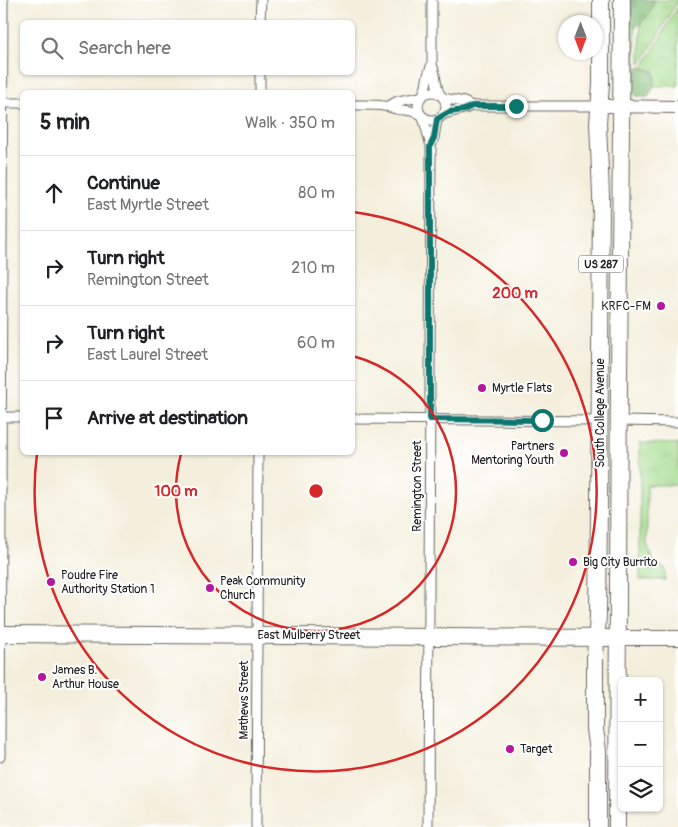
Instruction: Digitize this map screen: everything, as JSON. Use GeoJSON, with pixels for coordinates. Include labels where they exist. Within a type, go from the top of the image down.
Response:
{"type":"FeatureCollection","features":[{"type":"Feature","properties":{"kind":"highway","name":"South College Avenue"},"geometry":{"type":"LineString","coordinates":[[598,827],[598,751],[595,729],[601,328],[601,195],[598,150],[601,84],[601,0]]}},
{"type":"Feature","properties":{"kind":"highway","name":"South College Avenue"},"geometry":{"type":"LineString","coordinates":[[617,827],[617,503],[620,422],[622,0]]}},
{"type":"Feature","properties":{"kind":"highway"},"geometry":{"type":"LineString","coordinates":[[601,328],[608,345],[608,399],[614,414],[620,422]]}},
{"type":"Feature","properties":{"kind":"highway"},"geometry":{"type":"LineString","coordinates":[[600,421],[608,433],[611,481],[617,503]]}},
{"type":"Feature","properties":{"kind":"highway","name":"East Mulberry Street"},"geometry":{"type":"LineString","coordinates":[[0,634],[617,638]]}},
{"type":"Feature","properties":{"kind":"main road"},"geometry":{"type":"LineString","coordinates":[[599,106],[678,107]]}},
{"type":"Feature","properties":{"kind":"main road"},"geometry":{"type":"LineString","coordinates":[[617,638],[678,638]]}},
{"type":"Feature","properties":{"kind":"street"},"geometry":{"type":"LineString","coordinates":[[0,757],[1,103],[3,0]]}},
{"type":"Feature","properties":{"kind":"street"},"geometry":{"type":"LineString","coordinates":[[260,20],[261,0]]}},
{"type":"Feature","properties":{"kind":"street"},"geometry":{"type":"LineString","coordinates":[[432,0],[432,65],[436,73],[437,87],[446,106],[440,117]]}},
{"type":"Feature","properties":{"kind":"street"},"geometry":{"type":"LineString","coordinates":[[421,116],[417,106],[427,83],[427,73],[432,65]]}},
{"type":"Feature","properties":{"kind":"street"},"geometry":{"type":"LineString","coordinates":[[260,75],[260,90]]}},
{"type":"Feature","properties":{"kind":"street"},"geometry":{"type":"LineString","coordinates":[[355,105],[390,105],[432,92],[472,106],[599,106]]}},
{"type":"Feature","properties":{"kind":"street"},"geometry":{"type":"LineString","coordinates":[[1,103],[20,103]]}},
{"type":"Feature","properties":{"kind":"street"},"geometry":{"type":"LineString","coordinates":[[390,105],[398,109],[409,110],[431,120],[449,112],[464,110],[472,106]]}},
{"type":"Feature","properties":{"kind":"street","name":"Remington Street"},"geometry":{"type":"LineString","coordinates":[[421,116],[430,146],[428,827]]}},
{"type":"Feature","properties":{"kind":"street","name":"Remington Street"},"geometry":{"type":"LineString","coordinates":[[430,146],[440,117]]}},
{"type":"Feature","properties":{"kind":"street"},"geometry":{"type":"LineString","coordinates":[[1,417],[20,417]]}},
{"type":"Feature","properties":{"kind":"street"},"geometry":{"type":"LineString","coordinates":[[355,419],[600,421]]}},
{"type":"Feature","properties":{"kind":"street"},"geometry":{"type":"LineString","coordinates":[[620,422],[678,422]]}},
{"type":"Feature","properties":{"kind":"street","name":"Mathews Street"},"geometry":{"type":"LineString","coordinates":[[256,827],[258,455]]}},
{"type":"Feature","properties":{"kind":"green space"},"geometry":{"type":"Polygon","coordinates":[[[627,0],[655,0],[648,16],[636,27],[631,24],[632,11],[627,0]]]}},
{"type":"Feature","properties":{"kind":"green space"},"geometry":{"type":"Polygon","coordinates":[[[630,0],[636,0],[635,86],[630,86],[630,0]]]}},
{"type":"Feature","properties":{"kind":"green space"},"geometry":{"type":"Polygon","coordinates":[[[641,0],[678,0],[642,63],[640,63],[641,0]]]}},
{"type":"Feature","properties":{"kind":"green space"},"geometry":{"type":"Polygon","coordinates":[[[678,6],[678,86],[640,86],[641,71],[678,6]]]}},
{"type":"Feature","properties":{"kind":"green space"},"geometry":{"type":"Polygon","coordinates":[[[641,67],[655,72],[654,85],[648,97],[635,95],[628,85],[626,76],[635,68],[641,67]]]}},
{"type":"Feature","properties":{"kind":"green space"},"geometry":{"type":"Polygon","coordinates":[[[640,443],[678,444],[678,484],[647,485],[647,544],[653,560],[665,568],[665,580],[640,580],[640,443]]]}},
{"type":"Feature","properties":{"kind":"place","name":"KRFC-FM"},"geometry":{"type":"Point","coordinates":[661,306]}},
{"type":"Feature","properties":{"kind":"place","name":"Myrtle Flats"},"geometry":{"type":"Point","coordinates":[482,388]}},
{"type":"Feature","properties":{"kind":"place","name":"Partners Mentoring Youth"},"geometry":{"type":"Point","coordinates":[564,453]}},
{"type":"Feature","properties":{"kind":"place","name":"Big City Burrito"},"geometry":{"type":"Point","coordinates":[573,562]}},
{"type":"Feature","properties":{"kind":"place","name":"Poudre Fire Authority Station 1"},"geometry":{"type":"Point","coordinates":[51,582]}},
{"type":"Feature","properties":{"kind":"place","name":"Peak Community Church"},"geometry":{"type":"Point","coordinates":[210,588]}},
{"type":"Feature","properties":{"kind":"place","name":"James B. Arthur House"},"geometry":{"type":"Point","coordinates":[42,677]}},
{"type":"Feature","properties":{"kind":"place","name":"Target"},"geometry":{"type":"Point","coordinates":[510,749]}},
{"type":"Feature","properties":{"kind":"route"},"geometry":{"type":"LineString","coordinates":[[516,106],[472,106],[464,110],[449,112],[437,119],[434,138],[430,146],[430,419],[542,420]]}}]}
